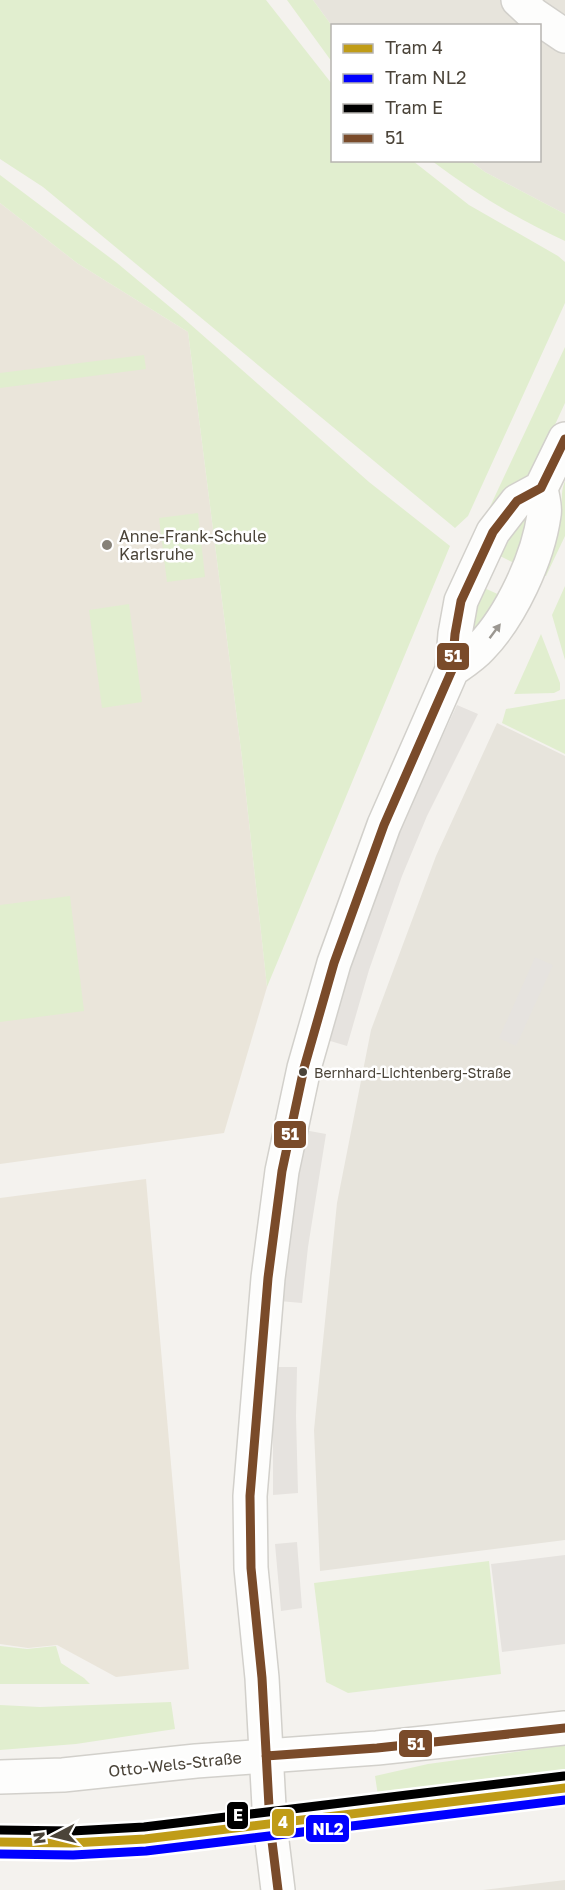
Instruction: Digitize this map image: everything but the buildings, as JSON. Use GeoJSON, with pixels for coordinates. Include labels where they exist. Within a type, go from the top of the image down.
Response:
{"type":"FeatureCollection","features":[{"type":"Feature","properties":{"kind":"street"},"geometry":{"type":"LineString","coordinates":[[518,0],[534,15],[565,36]]}},
{"type":"Feature","properties":{"kind":"street"},"geometry":{"type":"LineString","coordinates":[[452,670],[480,649],[498,627],[524,579],[537,545],[545,513],[541,488],[565,439]]}},
{"type":"Feature","properties":{"kind":"street"},"geometry":{"type":"LineString","coordinates":[[278,1890],[272,1843],[262,1678],[251,1568],[250,1496],[268,1278],[282,1171],[304,1068],[334,963],[384,825],[452,670],[461,602],[493,532],[517,501],[541,488]]}},
{"type":"Feature","properties":{"kind":"street","name":"Otto-Wels-Straße"},"geometry":{"type":"LineString","coordinates":[[0,1777],[63,1775],[377,1748],[565,1728]]}},
{"type":"Feature","properties":{"kind":"shaded area"},"geometry":{"type":"Polygon","coordinates":[[[313,0],[565,0],[565,214],[485,172],[471,162],[541,162],[541,24],[331,25],[313,0]]]}},
{"type":"Feature","properties":{"kind":"shaded area","name":"Anne-Frank-Schule Karlsruhe"},"geometry":{"type":"Polygon","coordinates":[[[0,203],[77,263],[188,332],[242,758],[267,987],[224,1133],[0,1164],[0,203]]]}},
{"type":"Feature","properties":{"kind":"shaded area"},"geometry":{"type":"Polygon","coordinates":[[[457,705],[478,714],[427,816],[402,876],[369,970],[347,1046],[327,1040],[351,956],[387,856],[457,705]]]}},
{"type":"Feature","properties":{"kind":"shaded area"},"geometry":{"type":"Polygon","coordinates":[[[497,723],[565,756],[565,1540],[320,1571],[314,1430],[337,1203],[371,1030],[436,856],[497,723]]]}},
{"type":"Feature","properties":{"kind":"shaded area"},"geometry":{"type":"Polygon","coordinates":[[[535,957],[553,965],[516,1046],[499,1038],[535,957]]]}},
{"type":"Feature","properties":{"kind":"shaded area"},"geometry":{"type":"Polygon","coordinates":[[[304,1130],[326,1134],[308,1247],[302,1303],[279,1301],[304,1130]]]}},
{"type":"Feature","properties":{"kind":"shaded area"},"geometry":{"type":"Polygon","coordinates":[[[146,1179],[189,1669],[116,1677],[57,1645],[28,1648],[0,1644],[0,1198],[146,1179]]]}},
{"type":"Feature","properties":{"kind":"shaded area"},"geometry":{"type":"Polygon","coordinates":[[[276,1367],[297,1367],[298,1493],[273,1495],[273,1418],[276,1367]]]}},
{"type":"Feature","properties":{"kind":"shaded area"},"geometry":{"type":"Polygon","coordinates":[[[297,1542],[302,1608],[281,1611],[275,1544],[297,1542]]]}},
{"type":"Feature","properties":{"kind":"shaded area"},"geometry":{"type":"Polygon","coordinates":[[[565,1555],[565,1644],[502,1652],[491,1564],[565,1555]]]}},
{"type":"Feature","properties":{"kind":"shaded area"},"geometry":{"type":"Polygon","coordinates":[[[565,1880],[565,1890],[483,1890],[565,1880]]]}},
{"type":"Feature","properties":{"kind":"green space"},"geometry":{"type":"Polygon","coordinates":[[[0,0],[266,0],[331,83],[331,162],[414,162],[469,205],[565,262],[565,303],[468,516],[455,528],[43,187],[0,159],[0,0]]]}},
{"type":"Feature","properties":{"kind":"green space"},"geometry":{"type":"Polygon","coordinates":[[[287,0],[313,0],[331,25],[331,61],[287,0]]]}},
{"type":"Feature","properties":{"kind":"green space"},"geometry":{"type":"Polygon","coordinates":[[[433,162],[471,162],[485,172],[565,214],[565,241],[530,224],[433,162]]]}},
{"type":"Feature","properties":{"kind":"green space"},"geometry":{"type":"Polygon","coordinates":[[[0,175],[117,263],[182,317],[369,482],[450,546],[267,987],[242,758],[188,332],[77,263],[0,203],[0,175]]]}},
{"type":"Feature","properties":{"kind":"green space"},"geometry":{"type":"Polygon","coordinates":[[[565,347],[565,403],[535,468],[500,504],[472,545],[565,347]]]}},
{"type":"Feature","properties":{"kind":"green space"},"geometry":{"type":"Polygon","coordinates":[[[144,355],[146,369],[0,388],[0,373],[144,355]]]}},
{"type":"Feature","properties":{"kind":"green space"},"geometry":{"type":"Polygon","coordinates":[[[565,481],[565,536],[546,576],[541,576],[539,574],[559,531],[565,481]]]}},
{"type":"Feature","properties":{"kind":"green space"},"geometry":{"type":"Polygon","coordinates":[[[198,513],[205,577],[167,582],[159,518],[198,513]]]}},
{"type":"Feature","properties":{"kind":"green space"},"geometry":{"type":"Polygon","coordinates":[[[528,516],[518,565],[494,553],[521,519],[528,516]]]}},
{"type":"Feature","properties":{"kind":"green space"},"geometry":{"type":"Polygon","coordinates":[[[565,586],[565,660],[552,615],[565,586]]]}},
{"type":"Feature","properties":{"kind":"green space"},"geometry":{"type":"Polygon","coordinates":[[[482,587],[502,596],[479,629],[472,631],[472,625],[482,587]]]}},
{"type":"Feature","properties":{"kind":"green space"},"geometry":{"type":"Polygon","coordinates":[[[129,604],[142,702],[102,708],[89,610],[129,604]]]}},
{"type":"Feature","properties":{"kind":"green space"},"geometry":{"type":"Polygon","coordinates":[[[541,634],[560,683],[560,690],[554,693],[514,694],[541,634]]]}},
{"type":"Feature","properties":{"kind":"green space"},"geometry":{"type":"Polygon","coordinates":[[[565,699],[565,754],[502,723],[506,709],[565,699]]]}},
{"type":"Feature","properties":{"kind":"green space"},"geometry":{"type":"Polygon","coordinates":[[[70,896],[84,1011],[0,1022],[0,905],[70,896]]]}},
{"type":"Feature","properties":{"kind":"green space"},"geometry":{"type":"Polygon","coordinates":[[[489,1561],[501,1674],[348,1693],[326,1682],[314,1583],[489,1561]]]}},
{"type":"Feature","properties":{"kind":"green space"},"geometry":{"type":"Polygon","coordinates":[[[0,1646],[27,1649],[56,1646],[61,1663],[90,1684],[0,1684],[0,1646]]]}},
{"type":"Feature","properties":{"kind":"green space"},"geometry":{"type":"Polygon","coordinates":[[[171,1702],[175,1729],[76,1744],[0,1750],[0,1705],[40,1707],[171,1702]]]}},
{"type":"Feature","properties":{"kind":"green space"},"geometry":{"type":"Polygon","coordinates":[[[565,1745],[565,1778],[379,1802],[375,1776],[428,1764],[565,1745]]]}},
{"type":"Feature","properties":{"kind":"tram line","name":"E"},"geometry":{"type":"LineString","coordinates":[[0,1830],[72,1831],[144,1827],[564,1776]]}},
{"type":"Feature","properties":{"kind":"tram line","name":"4"},"geometry":{"type":"LineString","coordinates":[[0,1842],[72,1843],[145,1839],[565,1788]]}},
{"type":"Feature","properties":{"kind":"tram line","name":"NL2"},"geometry":{"type":"LineString","coordinates":[[0,1854],[73,1855],[146,1851],[565,1800]]}},
{"type":"Feature","properties":{"kind":"transit line","name":"51"},"geometry":{"type":"LineString","coordinates":[[278,1890],[270,1825],[262,1678],[251,1568],[250,1496],[268,1278],[282,1171],[304,1068],[334,963],[384,825],[452,670],[461,601],[493,532],[517,501],[541,488],[565,439]]}},
{"type":"Feature","properties":{"kind":"transit line","name":"51"},"geometry":{"type":"LineString","coordinates":[[266,1756],[377,1748],[565,1728]]}},
{"type":"Feature","properties":{"kind":"place","name":"Anne-Frank-Schule Karlsruhe"},"geometry":{"type":"Point","coordinates":[107,545]}},
{"type":"Feature","properties":{"kind":"place","name":"Bernhard-Lichtenberg-Straße"},"geometry":{"type":"Point","coordinates":[303,1072]}}]}
